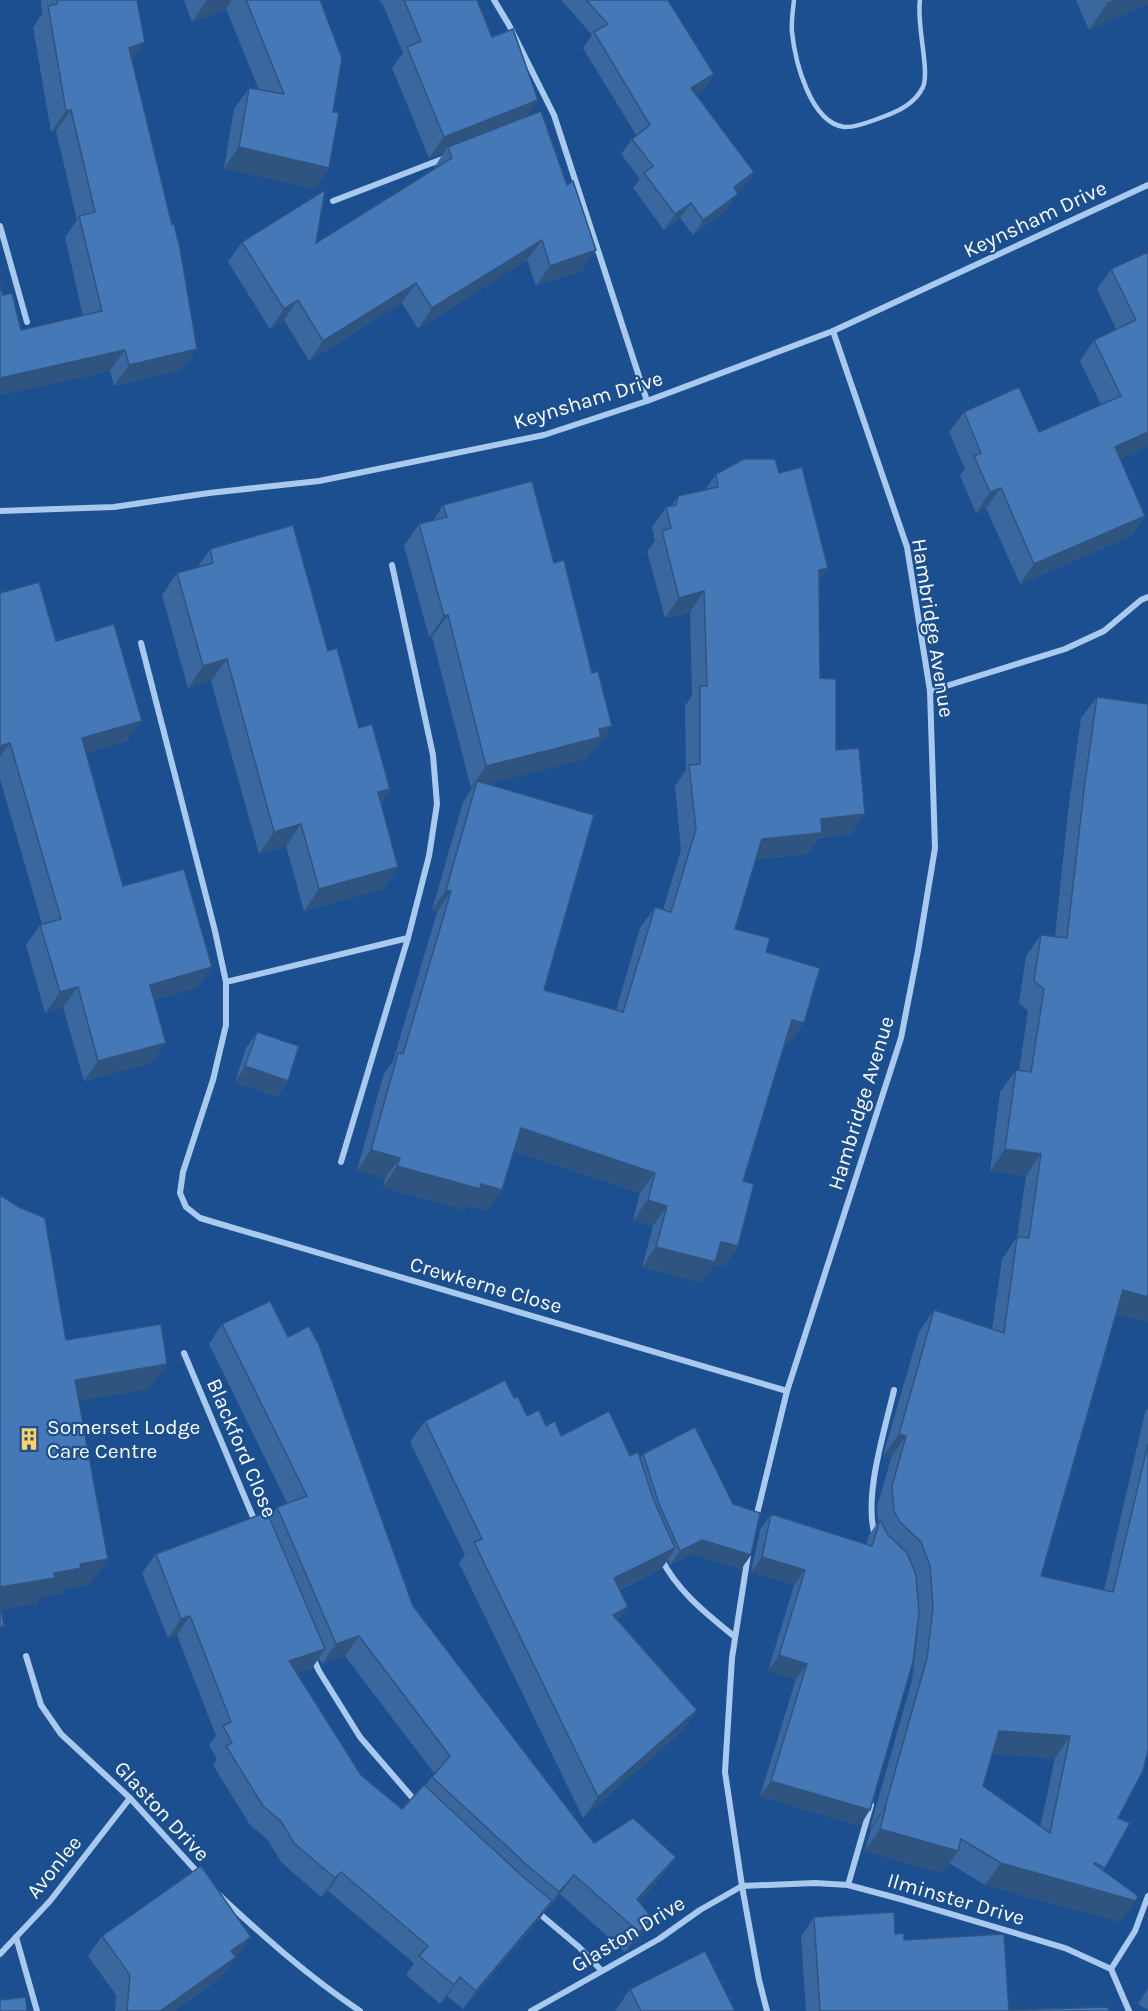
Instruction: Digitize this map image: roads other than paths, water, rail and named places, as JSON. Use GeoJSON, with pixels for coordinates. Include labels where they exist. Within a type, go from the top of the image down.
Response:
{"type":"FeatureCollection","features":[{"type":"Feature","properties":{"kind":"street"},"geometry":{"type":"LineString","coordinates":[[494,0],[554,115],[647,401]]}},
{"type":"Feature","properties":{"kind":"street"},"geometry":{"type":"LineString","coordinates":[[543,120],[554,115]]}},
{"type":"Feature","properties":{"kind":"street"},"geometry":{"type":"LineString","coordinates":[[333,201],[455,154]]}},
{"type":"Feature","properties":{"kind":"street","name":"Keynsham Drive"},"geometry":{"type":"LineString","coordinates":[[0,511],[114,507],[209,493],[319,481],[544,435],[647,401],[833,331],[1148,186]]}},
{"type":"Feature","properties":{"kind":"street"},"geometry":{"type":"LineString","coordinates":[[0,226],[27,322]]}},
{"type":"Feature","properties":{"kind":"street","name":"Hambridge Avenue"},"geometry":{"type":"LineString","coordinates":[[755,1525],[786,1391],[901,1038],[935,848],[930,691],[907,547],[833,331]]}},
{"type":"Feature","properties":{"kind":"street"},"geometry":{"type":"LineString","coordinates":[[341,1162],[408,938],[429,856],[437,804],[433,755],[392,565]]}},
{"type":"Feature","properties":{"kind":"street"},"geometry":{"type":"LineString","coordinates":[[930,691],[1065,649],[1104,631],[1141,600],[1148,597]]}},
{"type":"Feature","properties":{"kind":"street"},"geometry":{"type":"LineString","coordinates":[[141,643],[226,982],[408,938]]}},
{"type":"Feature","properties":{"kind":"street","name":"Crewkerne Close"},"geometry":{"type":"LineString","coordinates":[[226,982],[226,1025],[213,1080],[183,1172],[180,1193],[186,1207],[200,1218],[786,1391]]}},
{"type":"Feature","properties":{"kind":"street","name":"Blackford Close"},"geometry":{"type":"LineString","coordinates":[[184,1353],[259,1532]]}},
{"type":"Feature","properties":{"kind":"street"},"geometry":{"type":"LineString","coordinates":[[878,1540],[874,1534],[871,1513],[876,1464],[894,1390]]}},
{"type":"Feature","properties":{"kind":"street"},"geometry":{"type":"LineString","coordinates":[[656,1547],[666,1567],[691,1600],[735,1637]]}},
{"type":"Feature","properties":{"kind":"street"},"geometry":{"type":"LineString","coordinates":[[750,1548],[735,1637],[725,1772],[742,1886],[767,2011]]}},
{"type":"Feature","properties":{"kind":"street"},"geometry":{"type":"LineString","coordinates":[[309,1649],[319,1671],[360,1737],[422,1808]]}},
{"type":"Feature","properties":{"kind":"street","name":"Glaston Drive"},"geometry":{"type":"LineString","coordinates":[[26,1656],[41,1705],[61,1734],[130,1798],[205,1880]]}},
{"type":"Feature","properties":{"kind":"street"},"geometry":{"type":"LineString","coordinates":[[848,1885],[874,1794]]}},
{"type":"Feature","properties":{"kind":"street","name":"Avonlee"},"geometry":{"type":"LineString","coordinates":[[0,1954],[50,1901],[130,1798]]}},
{"type":"Feature","properties":{"kind":"street","name":"Ilminster Drive"},"geometry":{"type":"LineString","coordinates":[[742,1886],[815,1883],[848,1885],[1065,1948],[1111,1969]]}},
{"type":"Feature","properties":{"kind":"street","name":"Glaston Drive"},"geometry":{"type":"LineString","coordinates":[[531,2011],[659,1939],[700,1910],[742,1886]]}},
{"type":"Feature","properties":{"kind":"street","name":"Glaston Drive"},"geometry":{"type":"LineString","coordinates":[[212,1888],[278,1949],[360,2011]]}},
{"type":"Feature","properties":{"kind":"street"},"geometry":{"type":"LineString","coordinates":[[1129,2011],[1111,1969],[1135,1931],[1148,1896]]}},
{"type":"Feature","properties":{"kind":"street"},"geometry":{"type":"LineString","coordinates":[[528,1904],[579,1947],[601,1970]]}},
{"type":"Feature","properties":{"kind":"street"},"geometry":{"type":"LineString","coordinates":[[16,1937],[37,2011]]}},
{"type":"Feature","properties":{"kind":"lane"},"geometry":{"type":"LineString","coordinates":[[794,0],[792,30],[796,60],[806,88],[817,109],[832,122],[845,128],[899,111],[916,98],[924,85],[925,69],[918,11],[920,0]]}},
{"type":"Feature","properties":{"kind":"place","name":"Somerset Lodge Care Centre"},"geometry":{"type":"Point","coordinates":[29,1439]}}]}
